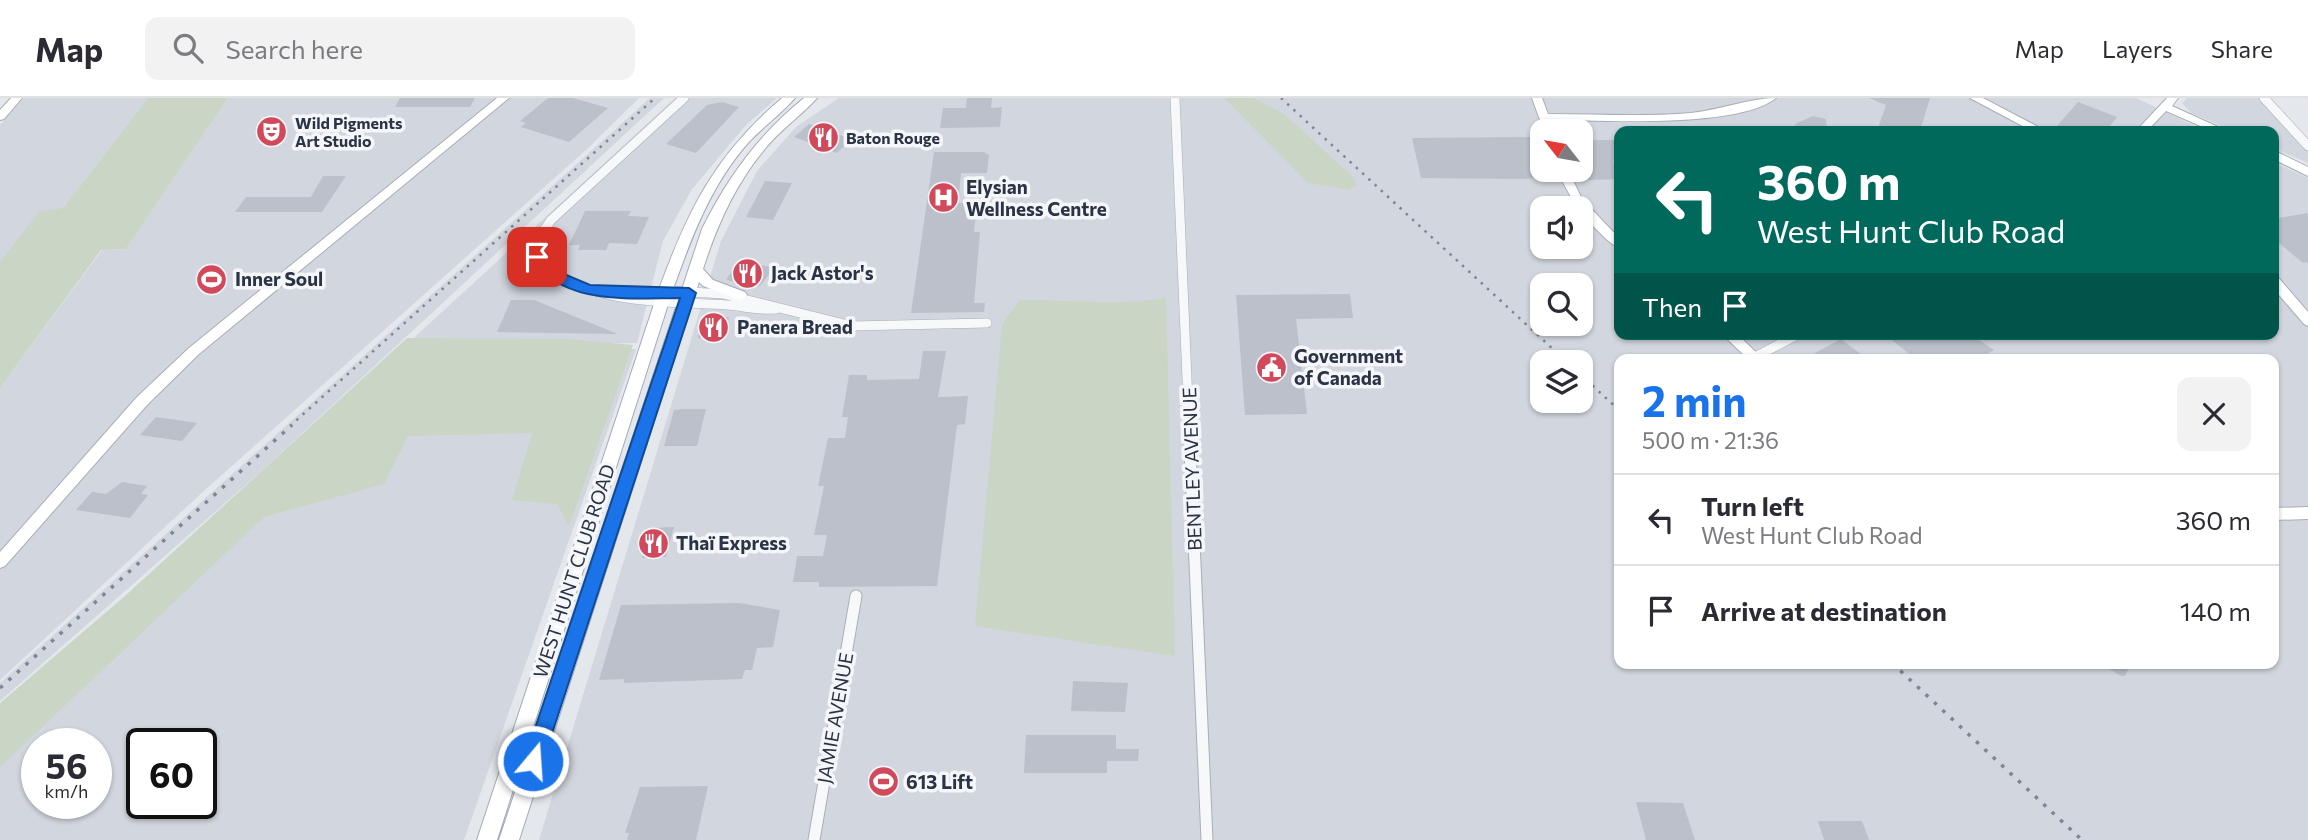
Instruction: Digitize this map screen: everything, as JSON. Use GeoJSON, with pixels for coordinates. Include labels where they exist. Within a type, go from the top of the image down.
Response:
{"type":"FeatureCollection","features":[{"type":"Feature","properties":{"kind":"main road","name":"WEST HUNT CLUB ROAD"},"geometry":{"type":"LineString","coordinates":[[487,840],[663,297],[689,225],[711,181],[757,125],[789,98]]}},
{"type":"Feature","properties":{"kind":"main road","name":"WEST HUNT CLUB ROAD"},"geometry":{"type":"LineString","coordinates":[[509,840],[541,735],[601,566],[709,229],[736,177],[769,136],[811,98]]}},
{"type":"Feature","properties":{"kind":"main road"},"geometry":{"type":"LineString","coordinates":[[696,270],[708,283],[740,295]]}},
{"type":"Feature","properties":{"kind":"main road"},"geometry":{"type":"LineString","coordinates":[[519,736],[541,735]]}},
{"type":"Feature","properties":{"kind":"street"},"geometry":{"type":"LineString","coordinates":[[0,117],[17,98]]}},
{"type":"Feature","properties":{"kind":"street"},"geometry":{"type":"LineString","coordinates":[[0,562],[142,401],[194,351],[504,98]]}},
{"type":"Feature","properties":{"kind":"street"},"geometry":{"type":"LineString","coordinates":[[684,98],[551,220],[538,239],[537,257],[554,276],[576,286],[611,293],[687,298],[740,295],[766,302],[776,309],[852,327],[986,323]]}},
{"type":"Feature","properties":{"kind":"street","name":"BENTLEY AVENUE"},"geometry":{"type":"LineString","coordinates":[[1175,98],[1208,840]]}},
{"type":"Feature","properties":{"kind":"street"},"geometry":{"type":"LineString","coordinates":[[1537,98],[1544,117],[1682,115],[1726,110],[1771,98]]}},
{"type":"Feature","properties":{"kind":"street"},"geometry":{"type":"LineString","coordinates":[[1975,98],[2030,126]]}},
{"type":"Feature","properties":{"kind":"street"},"geometry":{"type":"LineString","coordinates":[[2264,98],[2308,146]]}},
{"type":"Feature","properties":{"kind":"street"},"geometry":{"type":"LineString","coordinates":[[2146,126],[2169,103],[2212,126]]}},
{"type":"Feature","properties":{"kind":"street"},"geometry":{"type":"LineString","coordinates":[[2279,157],[2308,172]]}},
{"type":"Feature","properties":{"kind":"street"},"geometry":{"type":"LineString","coordinates":[[1566,182],[1584,212],[1614,239]]}},
{"type":"Feature","properties":{"kind":"street"},"geometry":{"type":"LineString","coordinates":[[2279,286],[2308,321]]}},
{"type":"Feature","properties":{"kind":"street"},"geometry":{"type":"LineString","coordinates":[[687,298],[733,305],[756,312],[776,309]]}},
{"type":"Feature","properties":{"kind":"street"},"geometry":{"type":"LineString","coordinates":[[1735,340],[1751,354]]}},
{"type":"Feature","properties":{"kind":"street"},"geometry":{"type":"LineString","coordinates":[[1763,354],[1788,340]]}},
{"type":"Feature","properties":{"kind":"street"},"geometry":{"type":"LineString","coordinates":[[2279,514],[2308,513]]}},
{"type":"Feature","properties":{"kind":"street","name":"JAMIE AVENUE"},"geometry":{"type":"LineString","coordinates":[[814,840],[856,596]]}},
{"type":"Feature","properties":{"kind":"shaded area"},"geometry":{"type":"Polygon","coordinates":[[[24,98],[148,98],[63,208],[0,262],[0,125],[24,98]]]}},
{"type":"Feature","properties":{"kind":"shaded area"},"geometry":{"type":"Polygon","coordinates":[[[228,98],[639,98],[587,149],[206,489],[0,680],[0,388],[102,250],[126,249],[228,98]]]}},
{"type":"Feature","properties":{"kind":"shaded area"},"geometry":{"type":"Polygon","coordinates":[[[650,98],[664,98],[258,474],[0,701],[0,683],[650,98]]]}},
{"type":"Feature","properties":{"kind":"shaded area"},"geometry":{"type":"Polygon","coordinates":[[[675,98],[777,98],[747,124],[692,189],[663,241],[637,343],[405,346],[675,98]]]}},
{"type":"Feature","properties":{"kind":"shaded area"},"geometry":{"type":"Polygon","coordinates":[[[839,98],[2136,98],[2195,126],[1614,126],[1614,340],[2279,340],[2279,165],[2308,178],[2308,840],[539,840],[721,241],[757,171],[796,127],[839,98]]]}},
{"type":"Feature","properties":{"kind":"shaded area"},"geometry":{"type":"Polygon","coordinates":[[[2187,98],[2271,98],[2308,141],[2308,163],[2279,151],[2279,126],[2222,126],[2191,113],[2182,103],[2187,98]]]}},
{"type":"Feature","properties":{"kind":"shaded area"},"geometry":{"type":"Polygon","coordinates":[[[636,349],[464,840],[0,840],[0,765],[21,743],[21,819],[112,819],[112,728],[36,728],[403,350],[636,349]]]}},
{"type":"Feature","properties":{"kind":"green space"},"geometry":{"type":"Polygon","coordinates":[[[148,98],[228,98],[126,249],[101,250],[0,388],[0,262],[39,212],[63,208],[148,98]]]}},
{"type":"Feature","properties":{"kind":"green space"},"geometry":{"type":"Polygon","coordinates":[[[1224,98],[1253,98],[1284,114],[1354,178],[1356,185],[1349,190],[1308,183],[1224,98]]]}},
{"type":"Feature","properties":{"kind":"green space"},"geometry":{"type":"Polygon","coordinates":[[[1166,298],[1175,656],[975,626],[1002,324],[1020,300],[1113,302],[1166,298]]]}},
{"type":"Feature","properties":{"kind":"green space"},"geometry":{"type":"Polygon","coordinates":[[[407,338],[566,339],[633,345],[569,526],[557,504],[512,500],[532,433],[408,436],[384,484],[264,517],[41,728],[21,728],[21,747],[0,767],[0,703],[125,596],[407,338]]]}},
{"type":"Feature","properties":{"kind":"building"},"geometry":{"type":"Polygon","coordinates":[[[400,98],[475,98],[470,107],[395,107],[400,98]]]}},
{"type":"Feature","properties":{"kind":"building"},"geometry":{"type":"Polygon","coordinates":[[[548,98],[573,98],[608,108],[569,142],[521,127],[526,123],[520,121],[548,98]]]}},
{"type":"Feature","properties":{"kind":"building"},"geometry":{"type":"Polygon","coordinates":[[[967,98],[992,98],[991,108],[1002,107],[1000,127],[940,128],[943,108],[966,108],[967,98]]]}},
{"type":"Feature","properties":{"kind":"building"},"geometry":{"type":"Polygon","coordinates":[[[1869,98],[1930,98],[1922,126],[1879,126],[1886,105],[1869,98]]]}},
{"type":"Feature","properties":{"kind":"building"},"geometry":{"type":"Polygon","coordinates":[[[722,102],[739,107],[696,153],[666,144],[707,105],[722,102]]]}},
{"type":"Feature","properties":{"kind":"building"},"geometry":{"type":"Polygon","coordinates":[[[2078,102],[2117,117],[2110,126],[2057,126],[2078,102]]]}},
{"type":"Feature","properties":{"kind":"building"},"geometry":{"type":"Polygon","coordinates":[[[1813,116],[1826,119],[1827,126],[1795,126],[1813,116]]]}},
{"type":"Feature","properties":{"kind":"building","name":"Baton Rouge"},"geometry":{"type":"Polygon","coordinates":[[[809,124],[851,139],[837,153],[794,137],[809,124]]]}},
{"type":"Feature","properties":{"kind":"building"},"geometry":{"type":"Polygon","coordinates":[[[1530,137],[1530,178],[1421,178],[1412,138],[1530,137]]]}},
{"type":"Feature","properties":{"kind":"building"},"geometry":{"type":"Polygon","coordinates":[[[1593,140],[1614,140],[1614,179],[1593,180],[1593,140]]]}},
{"type":"Feature","properties":{"kind":"building"},"geometry":{"type":"Polygon","coordinates":[[[934,152],[984,152],[989,155],[987,173],[961,173],[958,203],[977,203],[974,232],[980,232],[974,303],[985,303],[984,312],[911,313],[934,152]]]}},
{"type":"Feature","properties":{"kind":"building"},"geometry":{"type":"Polygon","coordinates":[[[323,176],[346,176],[322,212],[235,212],[246,197],[311,197],[323,176]]]}},
{"type":"Feature","properties":{"kind":"building"},"geometry":{"type":"Polygon","coordinates":[[[765,181],[792,183],[773,220],[746,217],[765,181]]]}},
{"type":"Feature","properties":{"kind":"building"},"geometry":{"type":"Polygon","coordinates":[[[585,211],[631,211],[628,216],[649,217],[637,244],[609,243],[606,250],[578,250],[580,245],[569,245],[585,211]]]}},
{"type":"Feature","properties":{"kind":"building"},"geometry":{"type":"Polygon","coordinates":[[[2308,213],[2308,262],[2303,263],[2279,243],[2279,218],[2308,213]]]}},
{"type":"Feature","properties":{"kind":"building","name":"Jack Astor's"},"geometry":{"type":"Polygon","coordinates":[[[739,260],[774,268],[760,286],[726,280],[739,260]]]}},
{"type":"Feature","properties":{"kind":"building","name":"Government of Canada"},"geometry":{"type":"Polygon","coordinates":[[[1350,294],[1353,318],[1296,319],[1307,414],[1245,415],[1236,295],[1350,294]]]}},
{"type":"Feature","properties":{"kind":"building"},"geometry":{"type":"Polygon","coordinates":[[[511,300],[534,300],[618,334],[497,332],[511,300]]]}},
{"type":"Feature","properties":{"kind":"building","name":"Panera Bread"},"geometry":{"type":"Polygon","coordinates":[[[703,317],[729,317],[724,337],[698,338],[703,317]]]}},
{"type":"Feature","properties":{"kind":"building"},"geometry":{"type":"Polygon","coordinates":[[[1842,340],[1860,354],[1813,354],[1842,340]]]}},
{"type":"Feature","properties":{"kind":"building"},"geometry":{"type":"Polygon","coordinates":[[[1892,340],[1980,340],[1994,350],[1987,354],[1910,354],[1892,340]]]}},
{"type":"Feature","properties":{"kind":"building"},"geometry":{"type":"Polygon","coordinates":[[[923,351],[946,351],[938,397],[968,396],[965,424],[957,425],[937,586],[819,587],[819,582],[793,582],[797,556],[823,556],[827,535],[814,535],[824,486],[818,486],[828,438],[845,438],[848,417],[842,417],[849,375],[867,375],[867,380],[919,379],[923,351]]]}},
{"type":"Feature","properties":{"kind":"building"},"geometry":{"type":"Polygon","coordinates":[[[706,409],[697,446],[664,446],[674,410],[706,409]]]}},
{"type":"Feature","properties":{"kind":"building"},"geometry":{"type":"Polygon","coordinates":[[[156,417],[197,423],[182,441],[140,435],[156,417]]]}},
{"type":"Feature","properties":{"kind":"building"},"geometry":{"type":"Polygon","coordinates":[[[122,482],[147,486],[141,494],[148,495],[130,518],[76,510],[92,492],[106,494],[122,482]]]}},
{"type":"Feature","properties":{"kind":"building"},"geometry":{"type":"Polygon","coordinates":[[[674,527],[666,557],[642,558],[652,528],[674,527]]]}},
{"type":"Feature","properties":{"kind":"building"},"geometry":{"type":"Polygon","coordinates":[[[739,603],[780,610],[773,647],[757,648],[752,670],[745,670],[742,679],[624,683],[624,679],[599,680],[621,605],[739,603]]]}},
{"type":"Feature","properties":{"kind":"building"},"geometry":{"type":"Polygon","coordinates":[[[2109,669],[2128,669],[2125,676],[2109,669]]]}},
{"type":"Feature","properties":{"kind":"building"},"geometry":{"type":"Polygon","coordinates":[[[1073,681],[1128,683],[1125,712],[1071,711],[1073,681]]]}},
{"type":"Feature","properties":{"kind":"building"},"geometry":{"type":"Polygon","coordinates":[[[1026,735],[1116,735],[1116,749],[1139,749],[1138,761],[1107,761],[1107,773],[1024,773],[1026,735]]]}},
{"type":"Feature","properties":{"kind":"building"},"geometry":{"type":"Polygon","coordinates":[[[708,786],[696,840],[627,840],[629,833],[625,833],[640,787],[708,786]]]}},
{"type":"Feature","properties":{"kind":"building"},"geometry":{"type":"Polygon","coordinates":[[[1636,802],[1683,803],[1695,840],[1646,840],[1636,802]]]}},
{"type":"Feature","properties":{"kind":"building"},"geometry":{"type":"Polygon","coordinates":[[[1818,821],[1862,821],[1869,840],[1824,840],[1818,821]]]}},
{"type":"Feature","properties":{"kind":"railway"},"geometry":{"type":"LineString","coordinates":[[290,426],[655,98]]}},
{"type":"Feature","properties":{"kind":"railway"},"geometry":{"type":"LineString","coordinates":[[1281,98],[1554,350]]}},
{"type":"Feature","properties":{"kind":"railway"},"geometry":{"type":"LineString","coordinates":[[1593,386],[1614,405]]}},
{"type":"Feature","properties":{"kind":"railway"},"geometry":{"type":"LineString","coordinates":[[0,688],[292,425]]}},
{"type":"Feature","properties":{"kind":"railway"},"geometry":{"type":"LineString","coordinates":[[1898,669],[2082,840]]}},
{"type":"Feature","properties":{"kind":"place","name":"Wild Pigments Art Studio"},"geometry":{"type":"Point","coordinates":[272,132]}},
{"type":"Feature","properties":{"kind":"place","name":"Baton Rouge"},"geometry":{"type":"Point","coordinates":[823,138]}},
{"type":"Feature","properties":{"kind":"place","name":"Elysian Wellness Centre"},"geometry":{"type":"Point","coordinates":[943,198]}},
{"type":"Feature","properties":{"kind":"place","name":"Jack Astor's"},"geometry":{"type":"Point","coordinates":[748,273]}},
{"type":"Feature","properties":{"kind":"place","name":"Inner Soul"},"geometry":{"type":"Point","coordinates":[212,279]}},
{"type":"Feature","properties":{"kind":"place","name":"Panera Bread"},"geometry":{"type":"Point","coordinates":[714,327]}},
{"type":"Feature","properties":{"kind":"place","name":"Government of Canada"},"geometry":{"type":"Point","coordinates":[1271,367]}},
{"type":"Feature","properties":{"kind":"place","name":"Thaï Express"},"geometry":{"type":"Point","coordinates":[653,543]}},
{"type":"Feature","properties":{"kind":"place","name":"613 Lift"},"geometry":{"type":"Point","coordinates":[883,782]}},
{"type":"Feature","properties":{"kind":"route"},"geometry":{"type":"LineString","coordinates":[[533,761],[601,566],[689,293],[611,293],[588,290],[554,276],[537,257]]}}]}
